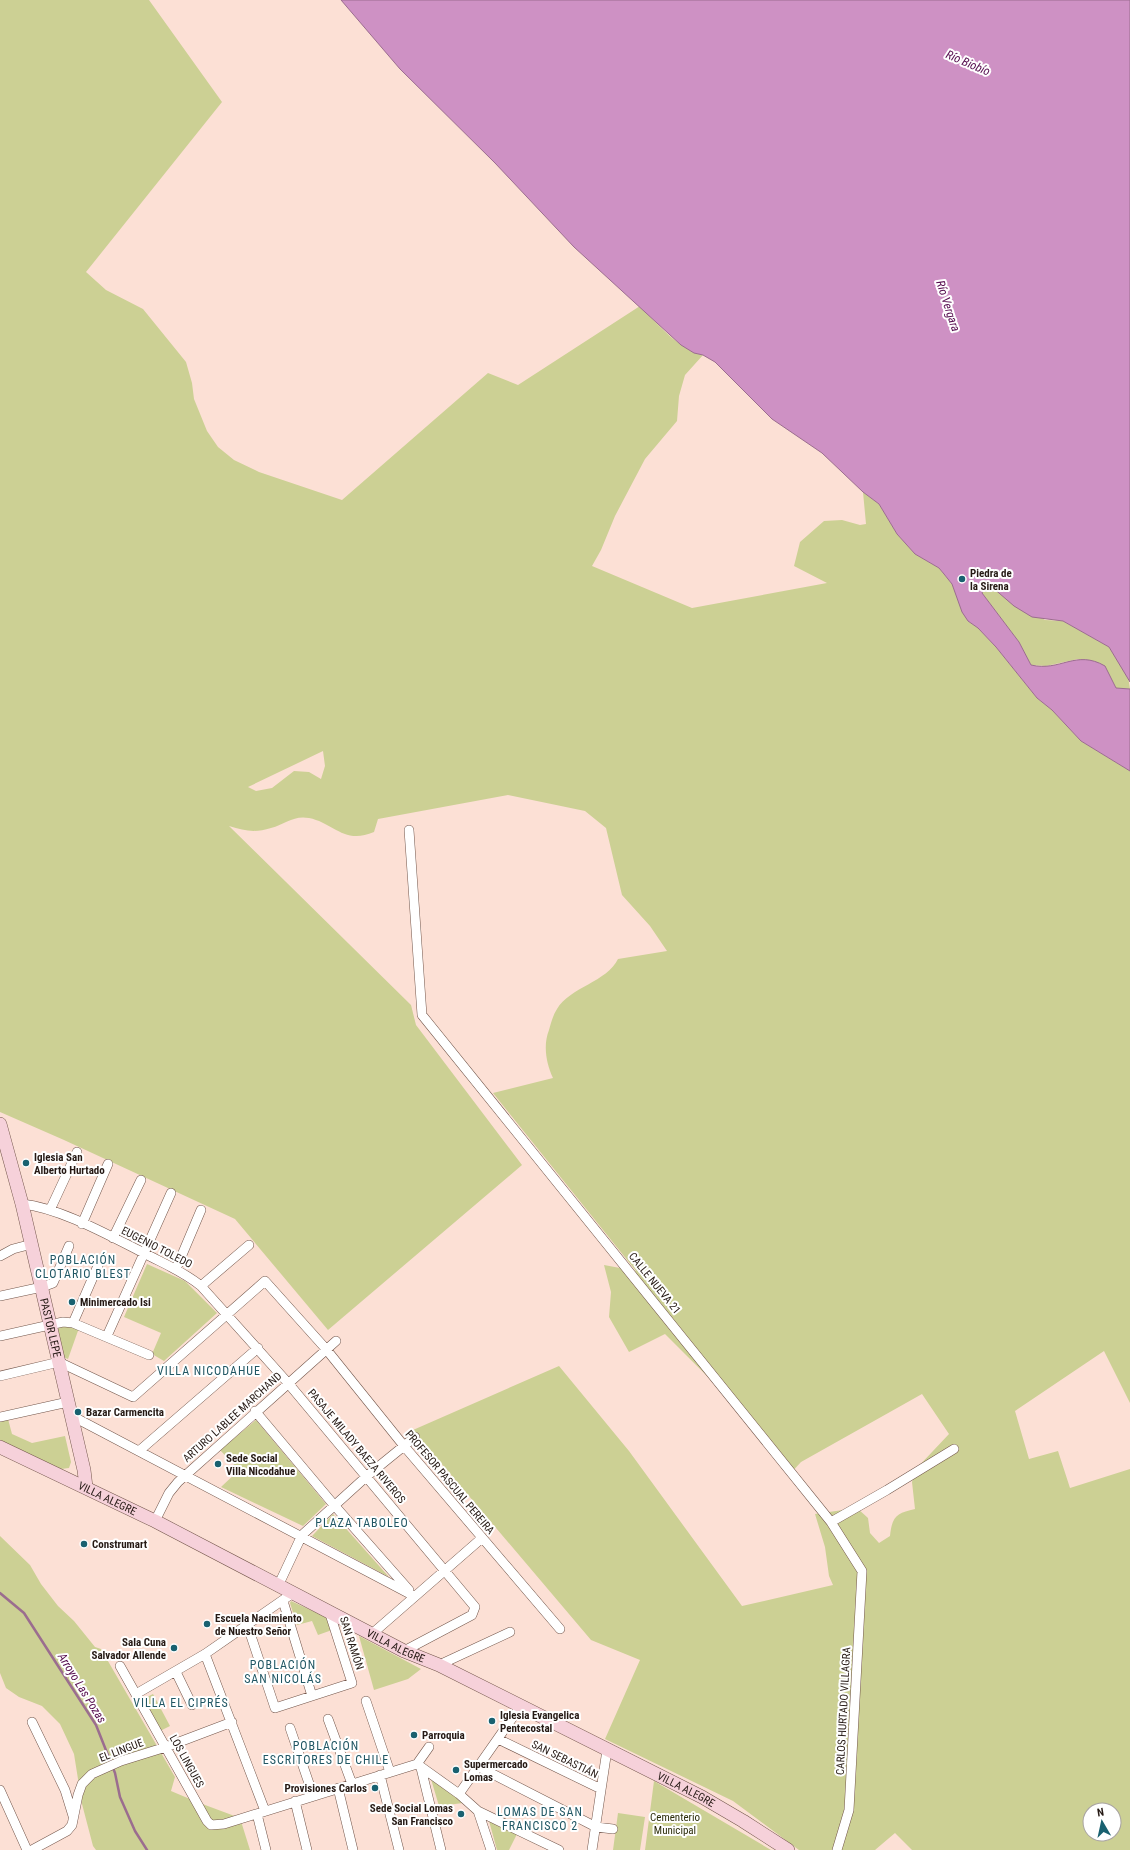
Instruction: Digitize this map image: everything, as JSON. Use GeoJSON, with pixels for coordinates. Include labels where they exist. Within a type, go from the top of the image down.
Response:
{"type":"FeatureCollection","features":[{"type":"Feature","properties":{"kind":"main road","name":"PASTOR LEPE"},"geometry":{"type":"LineString","coordinates":[[0,1124],[32,1244],[72,1416],[86,1486]]}},
{"type":"Feature","properties":{"kind":"main road","name":"VILLA ALEGRE"},"geometry":{"type":"LineString","coordinates":[[0,1447],[86,1486],[279,1584],[373,1633],[404,1651],[438,1665],[702,1797],[744,1821],[788,1850]]}},
{"type":"Feature","properties":{"kind":"street","name":"CALLE NUEVA 21"},"geometry":{"type":"LineString","coordinates":[[409,830],[422,1016],[831,1522],[862,1571]]}},
{"type":"Feature","properties":{"kind":"street"},"geometry":{"type":"LineString","coordinates":[[50,1210],[77,1152]]}},
{"type":"Feature","properties":{"kind":"street"},"geometry":{"type":"LineString","coordinates":[[82,1224],[108,1164]]}},
{"type":"Feature","properties":{"kind":"street"},"geometry":{"type":"LineString","coordinates":[[113,1238],[141,1180]]}},
{"type":"Feature","properties":{"kind":"street"},"geometry":{"type":"LineString","coordinates":[[106,1336],[171,1193]]}},
{"type":"Feature","properties":{"kind":"street","name":"EUGENIO TOLEDO"},"geometry":{"type":"LineString","coordinates":[[22,1204],[50,1210],[113,1238],[189,1276],[201,1286],[288,1383]]}},
{"type":"Feature","properties":{"kind":"street"},"geometry":{"type":"LineString","coordinates":[[176,1269],[201,1210]]}},
{"type":"Feature","properties":{"kind":"street"},"geometry":{"type":"LineString","coordinates":[[0,1256],[12,1249],[32,1244]]}},
{"type":"Feature","properties":{"kind":"street"},"geometry":{"type":"LineString","coordinates":[[201,1286],[249,1245]]}},
{"type":"Feature","properties":{"kind":"street"},"geometry":{"type":"LineString","coordinates":[[0,1296],[42,1287],[53,1282],[69,1246]]}},
{"type":"Feature","properties":{"kind":"street"},"geometry":{"type":"LineString","coordinates":[[73,1323],[100,1261]]}},
{"type":"Feature","properties":{"kind":"street","name":"PROFESOR PASCUAL PEREIRA"},"geometry":{"type":"LineString","coordinates":[[226,1314],[265,1281],[326,1349],[404,1446],[560,1629]]}},
{"type":"Feature","properties":{"kind":"street"},"geometry":{"type":"LineString","coordinates":[[0,1376],[59,1362],[133,1396],[226,1314]]}},
{"type":"Feature","properties":{"kind":"street"},"geometry":{"type":"LineString","coordinates":[[0,1336],[57,1322],[73,1323],[149,1355]]}},
{"type":"Feature","properties":{"kind":"street","name":"ARTURO LABLEE MARCHAND"},"geometry":{"type":"LineString","coordinates":[[155,1521],[169,1493],[178,1482],[336,1341]]}},
{"type":"Feature","properties":{"kind":"street"},"geometry":{"type":"LineString","coordinates":[[139,1451],[258,1348]]}},
{"type":"Feature","properties":{"kind":"street","name":"PASAJE MILADY BAEZA RIVEROS"},"geometry":{"type":"LineString","coordinates":[[288,1383],[473,1604],[475,1611],[472,1615],[404,1651]]}},
{"type":"Feature","properties":{"kind":"street"},"geometry":{"type":"LineString","coordinates":[[0,1417],[68,1402]]}},
{"type":"Feature","properties":{"kind":"street"},"geometry":{"type":"LineString","coordinates":[[256,1411],[334,1506],[414,1596]]}},
{"type":"Feature","properties":{"kind":"street"},"geometry":{"type":"LineString","coordinates":[[72,1416],[414,1596]]}},
{"type":"Feature","properties":{"kind":"street"},"geometry":{"type":"LineString","coordinates":[[279,1584],[302,1536],[367,1476],[415,1437]]}},
{"type":"Feature","properties":{"kind":"street"},"geometry":{"type":"LineString","coordinates":[[831,1522],[954,1449]]}},
{"type":"Feature","properties":{"kind":"street"},"geometry":{"type":"LineString","coordinates":[[373,1633],[482,1538]]}},
{"type":"Feature","properties":{"kind":"street","name":"CARLOS HURTADO VILLAGRA"},"geometry":{"type":"LineString","coordinates":[[837,1850],[849,1810],[862,1571]]}},
{"type":"Feature","properties":{"kind":"street"},"geometry":{"type":"LineString","coordinates":[[136,1694],[205,1654],[294,1593]]}},
{"type":"Feature","properties":{"kind":"street"},"geometry":{"type":"LineString","coordinates":[[247,1624],[275,1708],[312,1696],[283,1601]]}},
{"type":"Feature","properties":{"kind":"street","name":"SAN RAMÓN"},"geometry":{"type":"LineString","coordinates":[[312,1696],[352,1683],[329,1611]]}},
{"type":"Feature","properties":{"kind":"street"},"geometry":{"type":"LineString","coordinates":[[438,1665],[510,1632]]}},
{"type":"Feature","properties":{"kind":"street"},"geometry":{"type":"LineString","coordinates":[[205,1654],[240,1742],[261,1812],[266,1850]]}},
{"type":"Feature","properties":{"kind":"street","name":"LOS LINGUES"},"geometry":{"type":"LineString","coordinates":[[120,1666],[211,1825],[224,1824],[261,1812]]}},
{"type":"Feature","properties":{"kind":"street"},"geometry":{"type":"LineString","coordinates":[[176,1672],[192,1705]]}},
{"type":"Feature","properties":{"kind":"street"},"geometry":{"type":"LineString","coordinates":[[366,1701],[390,1772]]}},
{"type":"Feature","properties":{"kind":"street"},"geometry":{"type":"LineString","coordinates":[[459,1794],[520,1706]]}},
{"type":"Feature","properties":{"kind":"street"},"geometry":{"type":"LineString","coordinates":[[328,1719],[352,1784]]}},
{"type":"Feature","properties":{"kind":"street"},"geometry":{"type":"LineString","coordinates":[[32,1722],[66,1790],[74,1818]]}},
{"type":"Feature","properties":{"kind":"street","name":"EL LINGUE"},"geometry":{"type":"LineString","coordinates":[[32,1850],[67,1831],[72,1825],[82,1784],[92,1774],[120,1761],[166,1747],[232,1722]]}},
{"type":"Feature","properties":{"kind":"street"},"geometry":{"type":"LineString","coordinates":[[290,1728],[314,1796]]}},
{"type":"Feature","properties":{"kind":"street","name":"SAN SEBASTIÁN"},"geometry":{"type":"LineString","coordinates":[[498,1739],[601,1789]]}},
{"type":"Feature","properties":{"kind":"street"},"geometry":{"type":"LineString","coordinates":[[429,1747],[419,1766],[441,1850]]}},
{"type":"Feature","properties":{"kind":"street"},"geometry":{"type":"LineString","coordinates":[[592,1850],[607,1750]]}},
{"type":"Feature","properties":{"kind":"street"},"geometry":{"type":"LineString","coordinates":[[261,1812],[390,1772],[419,1766],[459,1794],[478,1810],[559,1850]]}},
{"type":"Feature","properties":{"kind":"street"},"geometry":{"type":"LineString","coordinates":[[479,1766],[596,1827],[614,1829]]}},
{"type":"Feature","properties":{"kind":"street"},"geometry":{"type":"LineString","coordinates":[[380,1775],[399,1850]]}},
{"type":"Feature","properties":{"kind":"street"},"geometry":{"type":"LineString","coordinates":[[338,1788],[353,1850]]}},
{"type":"Feature","properties":{"kind":"street"},"geometry":{"type":"LineString","coordinates":[[0,1790],[27,1850]]}},
{"type":"Feature","properties":{"kind":"street"},"geometry":{"type":"LineString","coordinates":[[295,1801],[307,1850]]}},
{"type":"Feature","properties":{"kind":"street"},"geometry":{"type":"LineString","coordinates":[[478,1810],[491,1850]]}},
{"type":"Feature","properties":{"kind":"green space"},"geometry":{"type":"Polygon","coordinates":[[[0,0],[149,0],[222,102],[86,272],[106,290],[143,309],[186,362],[192,383],[194,399],[207,431],[218,447],[234,460],[259,472],[342,500],[488,373],[518,385],[640,306],[677,342],[694,352],[703,355],[685,375],[679,396],[677,421],[645,459],[615,516],[601,550],[592,566],[692,608],[827,583],[794,566],[800,542],[824,521],[842,520],[860,525],[866,524],[863,492],[879,504],[897,534],[915,554],[939,568],[952,584],[968,621],[978,628],[996,647],[1037,698],[1052,710],[1081,741],[1130,771],[1130,1403],[1104,1351],[1015,1411],[1029,1459],[1058,1451],[1070,1488],[1130,1469],[1130,1850],[912,1850],[895,1833],[875,1850],[799,1850],[733,1801],[605,1739],[640,1660],[591,1640],[413,1430],[559,1366],[629,1451],[742,1606],[833,1585],[829,1576],[825,1547],[815,1514],[857,1508],[868,1518],[870,1533],[879,1543],[890,1536],[892,1524],[896,1516],[915,1509],[912,1482],[916,1469],[949,1434],[922,1394],[801,1462],[789,1475],[708,1377],[665,1334],[629,1352],[609,1317],[611,1292],[604,1265],[636,1271],[493,1093],[553,1078],[546,1054],[547,1036],[556,1011],[563,1001],[570,995],[606,973],[613,967],[618,959],[667,951],[650,926],[622,895],[606,828],[585,811],[508,795],[378,819],[374,832],[355,836],[347,835],[318,821],[304,817],[294,819],[265,830],[245,830],[229,826],[411,1005],[416,1025],[522,1165],[328,1330],[235,1219],[0,1112],[0,0]],[[323,751],[248,787],[256,791],[272,788],[294,771],[309,772],[321,779],[325,766],[323,751]]]}},
{"type":"Feature","properties":{"kind":"green space"},"geometry":{"type":"Polygon","coordinates":[[[984,587],[992,587],[1045,620],[1063,621],[1109,647],[1128,676],[1130,689],[1116,688],[1113,682],[1078,659],[1046,666],[1031,665],[1019,642],[982,593],[984,587]]]}},
{"type":"Feature","properties":{"kind":"green space"},"geometry":{"type":"Polygon","coordinates":[[[147,1264],[185,1281],[217,1313],[164,1361],[152,1354],[161,1333],[124,1317],[147,1264]]]}},
{"type":"Feature","properties":{"kind":"green space"},"geometry":{"type":"Polygon","coordinates":[[[64,1325],[79,1328],[68,1359],[63,1357],[56,1330],[64,1325]]]}},
{"type":"Feature","properties":{"kind":"green space"},"geometry":{"type":"Polygon","coordinates":[[[8,1419],[12,1434],[32,1443],[65,1436],[71,1462],[69,1468],[61,1469],[0,1440],[0,1421],[8,1419]]]}},
{"type":"Feature","properties":{"kind":"green space"},"geometry":{"type":"Polygon","coordinates":[[[256,1420],[326,1504],[303,1526],[221,1487],[239,1470],[220,1450],[256,1420]]]}},
{"type":"Feature","properties":{"kind":"green space"},"geometry":{"type":"Polygon","coordinates":[[[333,1514],[389,1577],[312,1536],[333,1514]]]}},
{"type":"Feature","properties":{"kind":"green space"},"geometry":{"type":"Polygon","coordinates":[[[0,1536],[30,1565],[41,1584],[58,1606],[74,1621],[95,1647],[101,1649],[175,1777],[171,1791],[240,1818],[250,1850],[96,1850],[93,1846],[82,1804],[74,1754],[60,1724],[42,1706],[19,1697],[6,1688],[0,1673],[0,1536]]]}},
{"type":"Feature","properties":{"kind":"green space"},"geometry":{"type":"Polygon","coordinates":[[[291,1601],[328,1618],[332,1630],[318,1635],[312,1621],[297,1625],[290,1603],[291,1601]]]}},
{"type":"Feature","properties":{"kind":"green space"},"geometry":{"type":"Polygon","coordinates":[[[359,1636],[421,1669],[408,1679],[374,1690],[359,1636]]]}},
{"type":"Feature","properties":{"kind":"green space"},"geometry":{"type":"Polygon","coordinates":[[[153,1694],[170,1726],[160,1731],[143,1699],[153,1694]]]}},
{"type":"Feature","properties":{"kind":"green space"},"geometry":{"type":"Polygon","coordinates":[[[434,1778],[463,1803],[439,1806],[431,1779],[434,1778]]]}},
{"type":"Feature","properties":{"kind":"green space","name":"Cementerio Municipal"},"geometry":{"type":"Polygon","coordinates":[[[654,1781],[771,1850],[645,1850],[654,1781]]]}},
{"type":"Feature","properties":{"kind":"green space"},"geometry":{"type":"Polygon","coordinates":[[[618,1813],[645,1817],[640,1850],[613,1850],[618,1813]]]}},
{"type":"Feature","properties":{"kind":"green space"},"geometry":{"type":"Polygon","coordinates":[[[489,1821],[517,1834],[509,1850],[497,1850],[489,1821]]]}},
{"type":"Feature","properties":{"kind":"water"},"geometry":{"type":"Polygon","coordinates":[[[341,0],[1130,0],[1130,682],[1109,647],[1063,621],[1032,617],[1014,606],[992,587],[984,587],[982,593],[1019,642],[1031,665],[1051,666],[1076,660],[1095,661],[1105,666],[1116,688],[1130,689],[1130,771],[1081,741],[1052,710],[1037,698],[996,647],[978,628],[968,621],[962,612],[952,584],[944,574],[939,568],[915,554],[897,534],[879,504],[863,492],[822,453],[772,419],[715,362],[703,355],[694,353],[681,345],[574,247],[495,163],[400,69],[341,0]]]}},
{"type":"Feature","properties":{"kind":"waterway","name":"Arroyo Las Pozas"},"geometry":{"type":"LineString","coordinates":[[0,1593],[24,1613],[96,1725],[115,1773],[120,1797],[135,1831],[147,1850]]}},
{"type":"Feature","properties":{"kind":"place","name":"Piedra de la Sirena"},"geometry":{"type":"Point","coordinates":[962,579]}},
{"type":"Feature","properties":{"kind":"place","name":"Iglesia San Alberto Hurtado"},"geometry":{"type":"Point","coordinates":[26,1163]}},
{"type":"Feature","properties":{"kind":"place","name":"Minimercado Isi"},"geometry":{"type":"Point","coordinates":[72,1302]}},
{"type":"Feature","properties":{"kind":"place","name":"Bazar Carmencita"},"geometry":{"type":"Point","coordinates":[78,1412]}},
{"type":"Feature","properties":{"kind":"place","name":"Sede Social Villa Nicodahue"},"geometry":{"type":"Point","coordinates":[218,1464]}},
{"type":"Feature","properties":{"kind":"place","name":"Construmart"},"geometry":{"type":"Point","coordinates":[84,1544]}},
{"type":"Feature","properties":{"kind":"place","name":"Escuela Nacimiento de Nuestro Señor"},"geometry":{"type":"Point","coordinates":[207,1624]}},
{"type":"Feature","properties":{"kind":"place","name":"Sala Cuna Salvador Allende"},"geometry":{"type":"Point","coordinates":[174,1648]}},
{"type":"Feature","properties":{"kind":"place","name":"Iglesia Evangelica Pentecostal"},"geometry":{"type":"Point","coordinates":[492,1721]}},
{"type":"Feature","properties":{"kind":"place","name":"Parroquia"},"geometry":{"type":"Point","coordinates":[414,1735]}},
{"type":"Feature","properties":{"kind":"place","name":"Supermercado Lomas"},"geometry":{"type":"Point","coordinates":[456,1770]}},
{"type":"Feature","properties":{"kind":"place","name":"Provisiones Carlos"},"geometry":{"type":"Point","coordinates":[375,1788]}},
{"type":"Feature","properties":{"kind":"place","name":"Sede Social Lomas San Francisco"},"geometry":{"type":"Point","coordinates":[461,1814]}},
{"type":"Feature","properties":{"kind":"district","name":"POBLACIÓN CLOTARIO BLEST"},"geometry":{"type":"Point","coordinates":[83,1267]}},
{"type":"Feature","properties":{"kind":"district","name":"VILLA NICODAHUE"},"geometry":{"type":"Point","coordinates":[209,1371]}},
{"type":"Feature","properties":{"kind":"district","name":"PLAZA TABOLEO"},"geometry":{"type":"Point","coordinates":[362,1523]}},
{"type":"Feature","properties":{"kind":"district","name":"POBLACIÓN SAN NICOLÁS"},"geometry":{"type":"Point","coordinates":[283,1672]}},
{"type":"Feature","properties":{"kind":"district","name":"VILLA EL CIPRÉS"},"geometry":{"type":"Point","coordinates":[181,1703]}},
{"type":"Feature","properties":{"kind":"district","name":"POBLACIÓN ESCRITORES DE CHILE"},"geometry":{"type":"Point","coordinates":[326,1753]}},
{"type":"Feature","properties":{"kind":"district","name":"LOMAS DE SAN FRANCISCO 2"},"geometry":{"type":"Point","coordinates":[540,1819]}},
{"type":"Feature","properties":{"kind":"water label","name":"Río Biobío"},"geometry":{"type":"Point","coordinates":[968,63]}},
{"type":"Feature","properties":{"kind":"water label","name":"Río Vergara"},"geometry":{"type":"Point","coordinates":[948,306]}}]}
